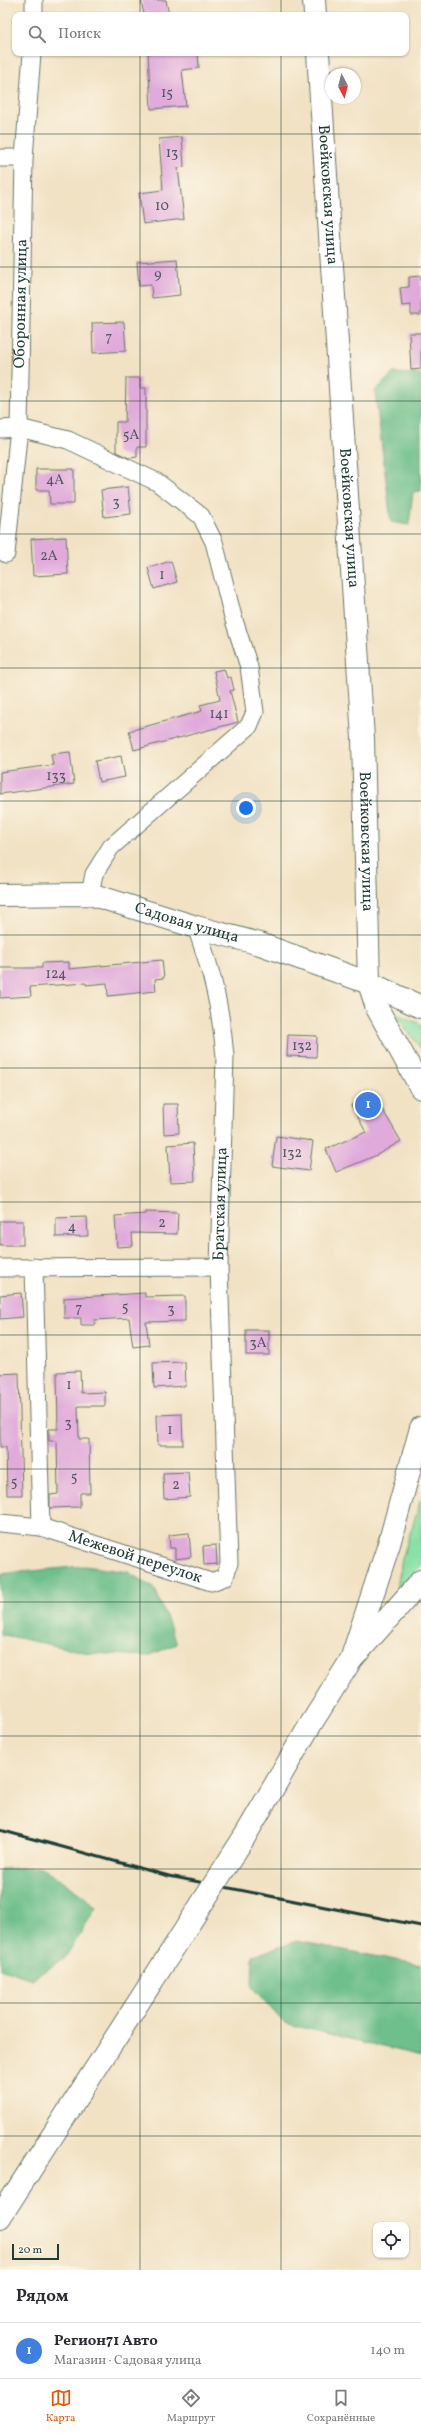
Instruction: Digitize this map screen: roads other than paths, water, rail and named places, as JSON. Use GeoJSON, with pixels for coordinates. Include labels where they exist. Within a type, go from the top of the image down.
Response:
{"type":"FeatureCollection","features":[{"type":"Feature","properties":{"kind":"main road"},"geometry":{"type":"LineString","coordinates":[[314,0],[316,12]]}},
{"type":"Feature","properties":{"kind":"main road","name":"Воейковская улица"},"geometry":{"type":"LineString","coordinates":[[318,56],[363,738],[369,983]]}},
{"type":"Feature","properties":{"kind":"main road","name":"Садовая улица"},"geometry":{"type":"LineString","coordinates":[[0,895],[90,894],[196,927],[260,944],[369,983],[421,1007]]}},
{"type":"Feature","properties":{"kind":"main road"},"geometry":{"type":"LineString","coordinates":[[369,983],[377,1008],[421,1088]]}},
{"type":"Feature","properties":{"kind":"main road"},"geometry":{"type":"LineString","coordinates":[[351,1660],[389,1544],[421,1428]]}},
{"type":"Feature","properties":{"kind":"main road"},"geometry":{"type":"LineString","coordinates":[[0,2217],[245,1836],[309,1727],[351,1660],[421,1581]]}},
{"type":"Feature","properties":{"kind":"street"},"geometry":{"type":"LineString","coordinates":[[34,0],[34,12]]}},
{"type":"Feature","properties":{"kind":"street","name":"Оборонная улица"},"geometry":{"type":"LineString","coordinates":[[6,554],[19,428],[24,158],[32,56]]}},
{"type":"Feature","properties":{"kind":"street"},"geometry":{"type":"LineString","coordinates":[[0,158],[24,158]]}},
{"type":"Feature","properties":{"kind":"street"},"geometry":{"type":"LineString","coordinates":[[0,429],[19,428],[68,440],[157,482],[201,516],[214,542],[233,617],[249,667],[255,712],[249,726],[111,847],[94,874],[90,894]]}},
{"type":"Feature","properties":{"kind":"street","name":"Братская улица"},"geometry":{"type":"LineString","coordinates":[[0,1268],[219,1267],[224,1049],[222,1021],[212,973],[196,927]]}},
{"type":"Feature","properties":{"kind":"street"},"geometry":{"type":"LineString","coordinates":[[0,1523],[41,1527],[34,1267]]}},
{"type":"Feature","properties":{"kind":"street","name":"Межевой переулок"},"geometry":{"type":"LineString","coordinates":[[41,1527],[210,1582],[225,1577],[229,1563],[219,1267]]}},
{"type":"Feature","properties":{"kind":"railway"},"geometry":{"type":"LineString","coordinates":[[0,1830],[169,1876],[421,1926]]}},
{"type":"Feature","properties":{"kind":"place","name":"Регион71 Авто"},"geometry":{"type":"Point","coordinates":[368,1105]}}]}
